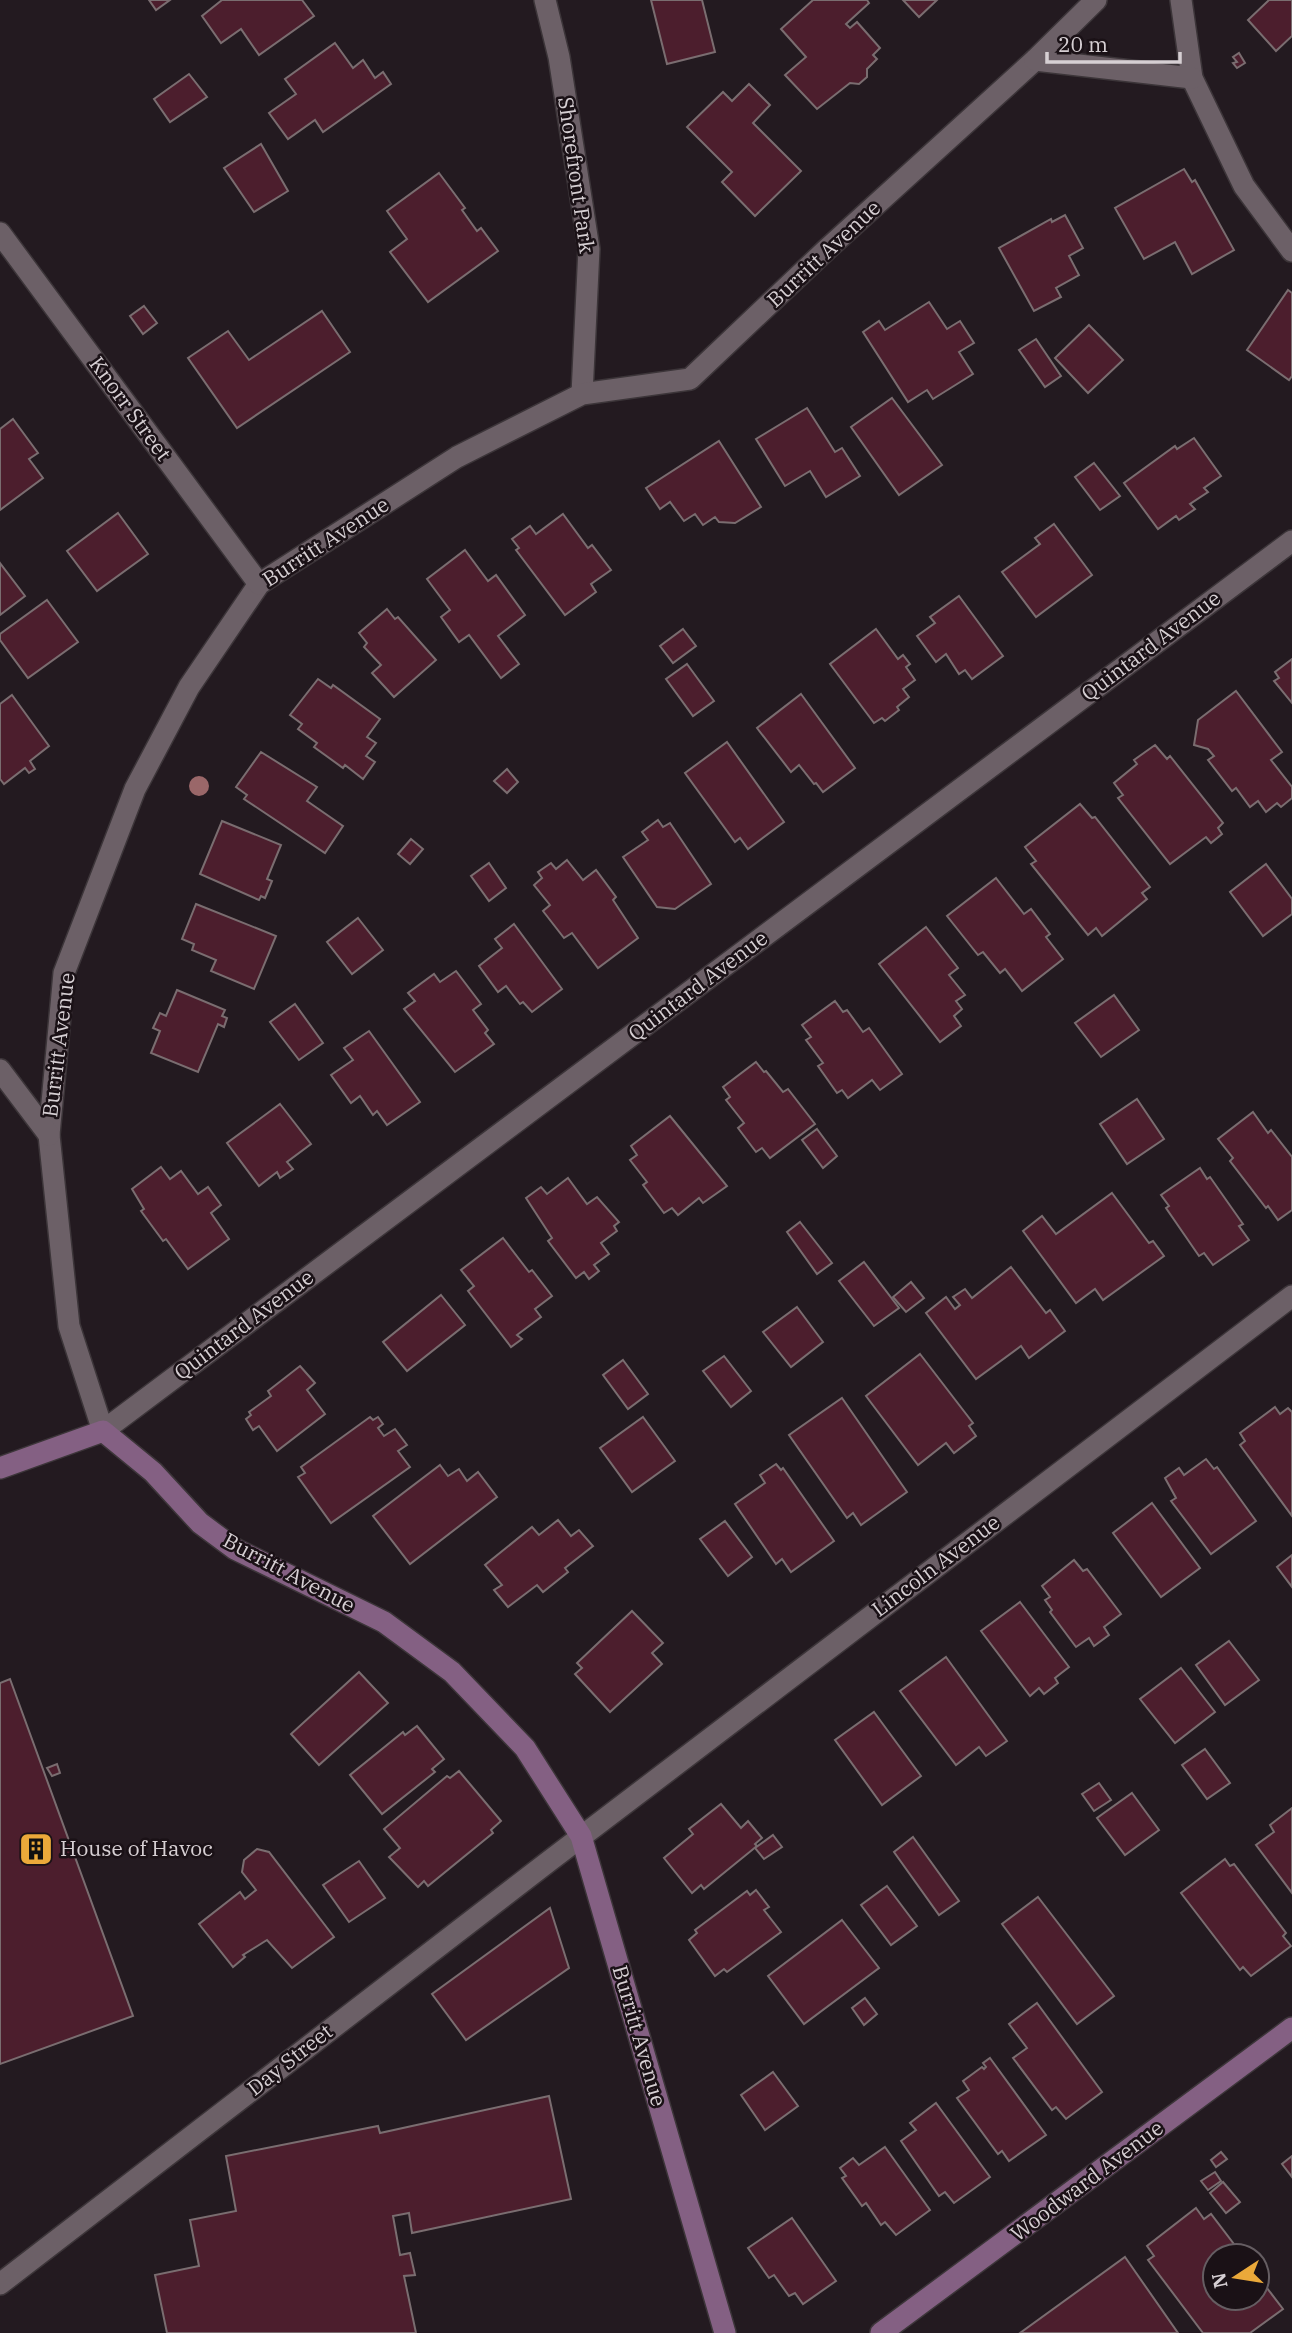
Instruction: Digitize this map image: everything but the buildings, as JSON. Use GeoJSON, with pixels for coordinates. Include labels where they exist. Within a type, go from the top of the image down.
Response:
{"type":"FeatureCollection","features":[{"type":"Feature","properties":{"kind":"main road"},"geometry":{"type":"LineString","coordinates":[[0,1468],[103,1431]]}},
{"type":"Feature","properties":{"kind":"main road","name":"Burritt Avenue"},"geometry":{"type":"LineString","coordinates":[[103,1431],[153,1472],[200,1523],[235,1549],[384,1622],[452,1672],[525,1748],[581,1836],[724,2333]]}},
{"type":"Feature","properties":{"kind":"main road","name":"Woodward Avenue"},"geometry":{"type":"LineString","coordinates":[[881,2333],[1292,2028]]}},
{"type":"Feature","properties":{"kind":"street","name":"Shorefront Park"},"geometry":{"type":"LineString","coordinates":[[545,0],[559,57],[589,248],[582,394]]}},
{"type":"Feature","properties":{"kind":"street","name":"Burritt Avenue"},"geometry":{"type":"LineString","coordinates":[[103,1431],[69,1325],[49,1135],[64,973],[135,789],[189,687],[259,584],[457,457],[582,394],[690,379],[825,251],[1035,60],[1096,0]]}},
{"type":"Feature","properties":{"kind":"street"},"geometry":{"type":"LineString","coordinates":[[1181,0],[1192,78],[1244,186],[1292,251]]}},
{"type":"Feature","properties":{"kind":"street"},"geometry":{"type":"LineString","coordinates":[[1035,60],[1192,78]]}},
{"type":"Feature","properties":{"kind":"street","name":"Knorr Street"},"geometry":{"type":"LineString","coordinates":[[0,233],[259,584]]}},
{"type":"Feature","properties":{"kind":"street","name":"Quintard Avenue"},"geometry":{"type":"LineString","coordinates":[[103,1431],[1292,541]]}},
{"type":"Feature","properties":{"kind":"street"},"geometry":{"type":"LineString","coordinates":[[0,1070],[49,1135]]}},
{"type":"Feature","properties":{"kind":"street","name":"Lincoln Avenue"},"geometry":{"type":"LineString","coordinates":[[581,1836],[1292,1296]]}},
{"type":"Feature","properties":{"kind":"street","name":"Day Street"},"geometry":{"type":"LineString","coordinates":[[0,2284],[581,1836]]}},
{"type":"Feature","properties":{"kind":"place","name":"House of Havoc"},"geometry":{"type":"Point","coordinates":[36,1849]}}]}
